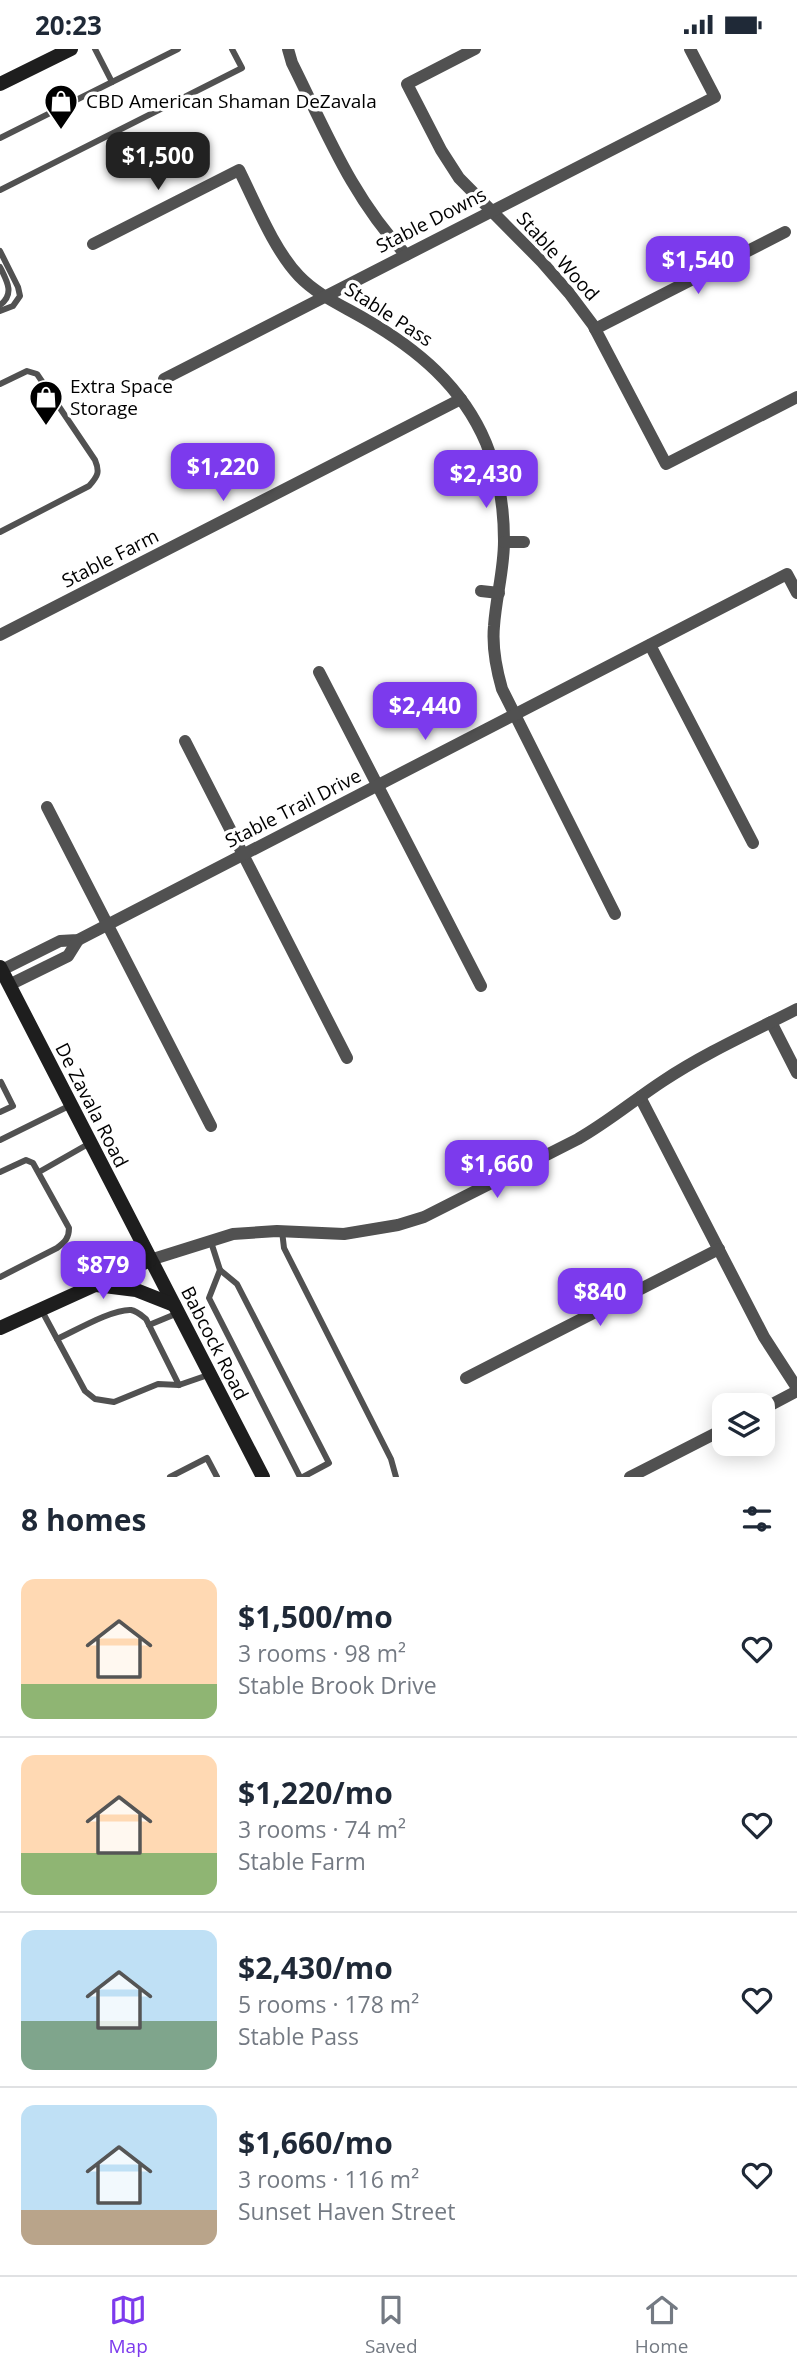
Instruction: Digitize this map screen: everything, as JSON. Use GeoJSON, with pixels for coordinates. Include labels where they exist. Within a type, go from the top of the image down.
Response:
{"type":"FeatureCollection","features":[{"type":"Feature","properties":{"kind":"main road"},"geometry":{"type":"LineString","coordinates":[[0,84],[71,49]]}},
{"type":"Feature","properties":{"kind":"main road","name":"De Zavala Road"},"geometry":{"type":"LineString","coordinates":[[1,969],[7,990],[71,1105],[150,1260]]}},
{"type":"Feature","properties":{"kind":"main road"},"geometry":{"type":"LineString","coordinates":[[0,1328],[150,1260]]}},
{"type":"Feature","properties":{"kind":"main road","name":"Babcock Road"},"geometry":{"type":"LineString","coordinates":[[150,1260],[263,1477]]}},
{"type":"Feature","properties":{"kind":"main road"},"geometry":{"type":"LineString","coordinates":[[94,1285],[136,1290],[176,1309]]}},
{"type":"Feature","properties":{"kind":"street"},"geometry":{"type":"LineString","coordinates":[[279,49],[292,63]]}},
{"type":"Feature","properties":{"kind":"street"},"geometry":{"type":"LineString","coordinates":[[288,49],[292,63],[366,207],[406,255]]}},
{"type":"Feature","properties":{"kind":"street","name":"Stable Wood"},"geometry":{"type":"LineString","coordinates":[[475,49],[407,84],[449,165],[471,192],[569,293],[595,329],[666,464],[797,397]]}},
{"type":"Feature","properties":{"kind":"street","name":"Stable Downs"},"geometry":{"type":"LineString","coordinates":[[164,379],[715,97],[691,49]]}},
{"type":"Feature","properties":{"kind":"street","name":"Stable Pass"},"geometry":{"type":"LineString","coordinates":[[93,244],[239,170],[285,258],[300,277],[325,296],[408,346],[427,361],[461,399],[485,442],[500,487],[504,542],[494,624],[495,657],[502,688],[615,914]]}},
{"type":"Feature","properties":{"kind":"street"},"geometry":{"type":"LineString","coordinates":[[595,329],[785,232]]}},
{"type":"Feature","properties":{"kind":"street","name":"Stable Farm"},"geometry":{"type":"LineString","coordinates":[[0,635],[461,399]]}},
{"type":"Feature","properties":{"kind":"street"},"geometry":{"type":"LineString","coordinates":[[504,542],[524,542]]}},
{"type":"Feature","properties":{"kind":"street","name":"Stable Trail Drive"},"geometry":{"type":"LineString","coordinates":[[1,969],[60,941],[78,940],[787,574],[797,593]]}},
{"type":"Feature","properties":{"kind":"street"},"geometry":{"type":"LineString","coordinates":[[481,591],[499,593]]}},
{"type":"Feature","properties":{"kind":"street"},"geometry":{"type":"LineString","coordinates":[[650,645],[753,843]]}},
{"type":"Feature","properties":{"kind":"street"},"geometry":{"type":"LineString","coordinates":[[319,672],[481,986]]}},
{"type":"Feature","properties":{"kind":"street"},"geometry":{"type":"LineString","coordinates":[[185,741],[347,1058]]}},
{"type":"Feature","properties":{"kind":"street"},"geometry":{"type":"LineString","coordinates":[[47,807],[211,1126]]}},
{"type":"Feature","properties":{"kind":"street","name":"Stable Trail Drive"},"geometry":{"type":"LineString","coordinates":[[7,990],[68,956],[78,940]]}},
{"type":"Feature","properties":{"kind":"street"},"geometry":{"type":"LineString","coordinates":[[150,1260],[211,1240],[248,1232],[344,1234],[372,1231],[424,1217],[598,1128],[663,1081],[705,1056],[797,1009]]}},
{"type":"Feature","properties":{"kind":"street"},"geometry":{"type":"LineString","coordinates":[[771,1022],[797,1073]]}},
{"type":"Feature","properties":{"kind":"street"},"geometry":{"type":"LineString","coordinates":[[640,1097],[764,1337],[797,1390],[775,1402]]}},
{"type":"Feature","properties":{"kind":"street"},"geometry":{"type":"LineString","coordinates":[[466,1378],[719,1249]]}},
{"type":"Feature","properties":{"kind":"street"},"geometry":{"type":"LineString","coordinates":[[631,1477],[712,1435]]}},
{"type":"Feature","properties":{"kind":"lane"},"geometry":{"type":"LineString","coordinates":[[95,49],[112,82]]}},
{"type":"Feature","properties":{"kind":"lane"},"geometry":{"type":"LineString","coordinates":[[0,138],[178,49]]}},
{"type":"Feature","properties":{"kind":"lane"},"geometry":{"type":"LineString","coordinates":[[0,190],[242,68],[232,49]]}},
{"type":"Feature","properties":{"kind":"lane"},"geometry":{"type":"LineString","coordinates":[[0,251],[20,296],[13,306],[0,311]]}},
{"type":"Feature","properties":{"kind":"lane"},"geometry":{"type":"LineString","coordinates":[[0,267],[9,285],[9,293],[7,300],[0,305]]}},
{"type":"Feature","properties":{"kind":"lane"},"geometry":{"type":"LineString","coordinates":[[0,384],[27,371],[37,374],[95,460],[99,471],[89,487],[0,532]]}},
{"type":"Feature","properties":{"kind":"lane"},"geometry":{"type":"LineString","coordinates":[[0,1112],[13,1106],[1,1082]]}},
{"type":"Feature","properties":{"kind":"lane"},"geometry":{"type":"LineString","coordinates":[[1,1139],[71,1105]]}},
{"type":"Feature","properties":{"kind":"lane"},"geometry":{"type":"LineString","coordinates":[[39,1172],[90,1143]]}},
{"type":"Feature","properties":{"kind":"lane"},"geometry":{"type":"LineString","coordinates":[[0,1172],[26,1160],[33,1163],[69,1228],[65,1243],[0,1277]]}},
{"type":"Feature","properties":{"kind":"lane"},"geometry":{"type":"LineString","coordinates":[[282,1231],[284,1248],[391,1459],[396,1477]]}},
{"type":"Feature","properties":{"kind":"lane"},"geometry":{"type":"LineString","coordinates":[[211,1240],[220,1270],[237,1285],[329,1463],[301,1477],[209,1299],[220,1270]]}},
{"type":"Feature","properties":{"kind":"lane"},"geometry":{"type":"LineString","coordinates":[[41,1309],[85,1391],[101,1401],[114,1402],[158,1384],[179,1385],[210,1374]]}},
{"type":"Feature","properties":{"kind":"lane"},"geometry":{"type":"LineString","coordinates":[[149,1325],[176,1309]]}},
{"type":"Feature","properties":{"kind":"lane"},"geometry":{"type":"LineString","coordinates":[[57,1339],[117,1312],[130,1310],[142,1315],[149,1325],[179,1385]]}},
{"type":"Feature","properties":{"kind":"lane"},"geometry":{"type":"LineString","coordinates":[[170,1477],[206,1458],[217,1477]]}},
{"type":"Feature","properties":{"kind":"place","name":"CBD American Shaman DeZavala"},"geometry":{"type":"Point","coordinates":[61,131]}},
{"type":"Feature","properties":{"kind":"place","name":"Extra Space Storage"},"geometry":{"type":"Point","coordinates":[46,427]}}]}
